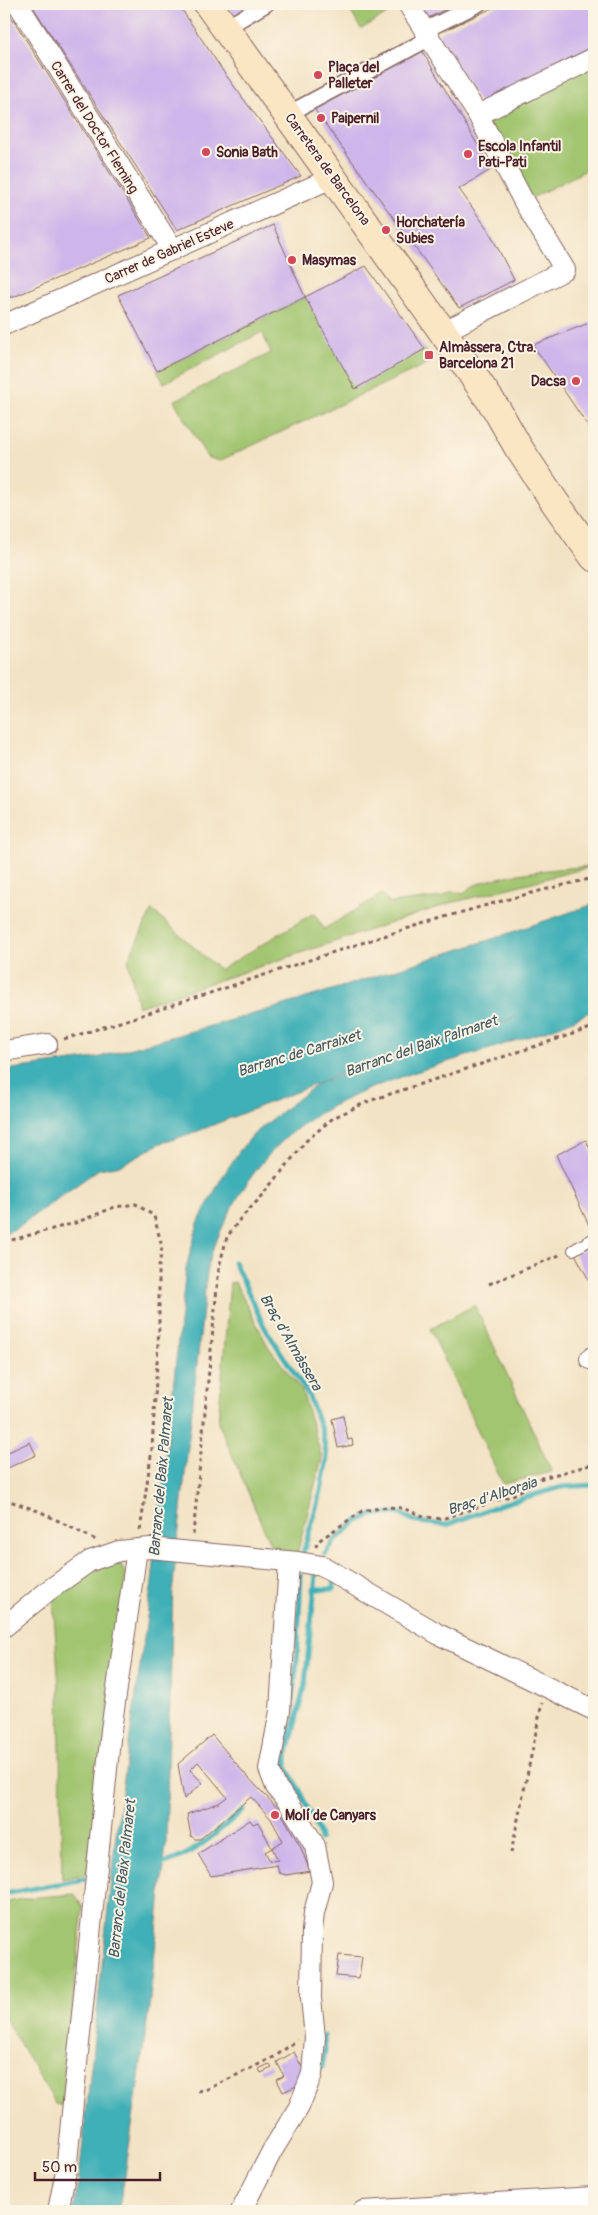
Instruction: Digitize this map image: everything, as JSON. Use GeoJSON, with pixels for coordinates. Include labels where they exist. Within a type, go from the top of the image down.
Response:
{"type":"FeatureCollection","features":[{"type":"Feature","properties":{"kind":"main road","name":"Carretera de Barcelona"},"geometry":{"type":"LineString","coordinates":[[208,4],[334,177],[443,332],[497,410],[518,447],[594,556]]}},
{"type":"Feature","properties":{"kind":"main road","name":"Carretera de Barcelona"},"geometry":{"type":"LineString","coordinates":[[497,410],[526,442],[594,528]]}},
{"type":"Feature","properties":{"kind":"street","name":"Carrer del Doctor Fleming"},"geometry":{"type":"LineString","coordinates":[[18,4],[172,250]]}},
{"type":"Feature","properties":{"kind":"street"},"geometry":{"type":"LineString","coordinates":[[225,28],[266,4]]}},
{"type":"Feature","properties":{"kind":"street"},"geometry":{"type":"LineString","coordinates":[[408,4],[478,114],[524,202],[565,270],[443,332]]}},
{"type":"Feature","properties":{"kind":"street"},"geometry":{"type":"LineString","coordinates":[[288,114],[478,4]]}},
{"type":"Feature","properties":{"kind":"street"},"geometry":{"type":"LineString","coordinates":[[478,114],[594,58]]}},
{"type":"Feature","properties":{"kind":"street","name":"Carrer de Gabriel Esteve"},"geometry":{"type":"LineString","coordinates":[[4,325],[334,177]]}},
{"type":"Feature","properties":{"kind":"street"},"geometry":{"type":"LineString","coordinates":[[4,1051],[47,1044]]}},
{"type":"Feature","properties":{"kind":"street"},"geometry":{"type":"LineString","coordinates":[[58,2211],[66,2172],[111,1730],[135,1549]]}},
{"type":"Feature","properties":{"kind":"street"},"geometry":{"type":"LineString","coordinates":[[4,1627],[49,1590],[90,1561],[135,1549],[299,1562],[322,1566],[438,1634],[594,1710]]}},
{"type":"Feature","properties":{"kind":"street"},"geometry":{"type":"LineString","coordinates":[[241,2211],[272,2152],[300,2107],[312,2074],[314,2028],[311,1998],[312,1932],[314,1913],[322,1882],[315,1846],[289,1803],[276,1787],[269,1769],[271,1750],[280,1711],[299,1562]]}},
{"type":"Feature","properties":{"kind":"street"},"geometry":{"type":"LineString","coordinates":[[363,2211],[594,2197]]}},
{"type":"Feature","properties":{"kind":"lane"},"geometry":{"type":"LineString","coordinates":[[573,1250],[594,1238]]}},
{"type":"Feature","properties":{"kind":"path"},"geometry":{"type":"LineString","coordinates":[[47,1044],[228,988],[397,932],[529,892],[594,878]]}},
{"type":"Feature","properties":{"kind":"path"},"geometry":{"type":"LineString","coordinates":[[186,1552],[219,1268],[227,1237],[240,1219],[264,1194],[306,1142],[333,1118],[368,1101],[594,1027]]}},
{"type":"Feature","properties":{"kind":"path"},"geometry":{"type":"LineString","coordinates":[[4,1242],[75,1223],[115,1208],[136,1204],[154,1216],[162,1247],[159,1266],[159,1327],[152,1449],[135,1549],[4,1499]]}},
{"type":"Feature","properties":{"kind":"path"},"geometry":{"type":"LineString","coordinates":[[489,1284],[573,1250]]}},
{"type":"Feature","properties":{"kind":"path"},"geometry":{"type":"LineString","coordinates":[[299,1562],[317,1542],[362,1511],[387,1507],[402,1508],[426,1517],[442,1520],[512,1495],[542,1478],[594,1464]]}},
{"type":"Feature","properties":{"kind":"path"},"geometry":{"type":"LineString","coordinates":[[511,1853],[542,1700],[549,1689]]}},
{"type":"Feature","properties":{"kind":"path"},"geometry":{"type":"LineString","coordinates":[[198,2091],[208,2089],[269,2060],[314,2028]]}},
{"type":"Feature","properties":{"kind":"green space"},"geometry":{"type":"Polygon","coordinates":[[[354,4],[381,4],[387,14],[361,29],[348,7],[354,4]]]}},
{"type":"Feature","properties":{"kind":"green space"},"geometry":{"type":"Polygon","coordinates":[[[594,62],[594,166],[524,202],[478,115],[594,62]]]}},
{"type":"Feature","properties":{"kind":"green space"},"geometry":{"type":"Polygon","coordinates":[[[305,297],[425,349],[433,361],[219,461],[207,457],[174,401],[271,353],[262,332],[164,383],[157,371],[305,297]]]}},
{"type":"Feature","properties":{"kind":"green space"},"geometry":{"type":"Polygon","coordinates":[[[594,866],[451,903],[138,1007],[128,960],[152,910],[220,970],[314,913],[324,929],[382,894],[389,903],[442,897],[452,891],[463,894],[475,885],[501,877],[594,866]]]}},
{"type":"Feature","properties":{"kind":"green space"},"geometry":{"type":"Polygon","coordinates":[[[235,1282],[268,1346],[302,1391],[322,1458],[297,1554],[274,1553],[218,1422],[230,1283],[235,1282]]]}},
{"type":"Feature","properties":{"kind":"green space"},"geometry":{"type":"Polygon","coordinates":[[[475,1305],[552,1472],[503,1484],[430,1329],[475,1305]]]}},
{"type":"Feature","properties":{"kind":"green space"},"geometry":{"type":"Polygon","coordinates":[[[118,1560],[126,1575],[88,1874],[62,1879],[59,1688],[53,1600],[83,1576],[118,1560]]]}},
{"type":"Feature","properties":{"kind":"green space"},"geometry":{"type":"Polygon","coordinates":[[[74,1894],[83,1907],[62,2106],[56,2104],[4,2017],[4,1903],[27,1898],[74,1894]]]}},
{"type":"Feature","properties":{"kind":"water"},"geometry":{"type":"Polygon","coordinates":[[[594,904],[594,1009],[572,1021],[548,1030],[378,1085],[312,1118],[293,1131],[262,1163],[248,1181],[225,1221],[216,1242],[208,1263],[173,1584],[166,1844],[149,2008],[125,2175],[118,2211],[74,2211],[116,1834],[152,1582],[186,1268],[198,1223],[221,1179],[240,1150],[254,1134],[319,1083],[356,1069],[517,1017],[356,1068],[198,1131],[159,1144],[121,1165],[99,1169],[15,1229],[4,1233],[4,1070],[96,1058],[278,1007],[492,939],[594,904]]]}},
{"type":"Feature","properties":{"kind":"pier"},"geometry":{"type":"Polygon","coordinates":[[[517,1016],[356,1069],[319,1083],[356,1068],[517,1016]]]}},
{"type":"Feature","properties":{"kind":"building"},"geometry":{"type":"Polygon","coordinates":[[[31,4],[178,4],[225,74],[301,176],[177,230],[31,4]]]}},
{"type":"Feature","properties":{"kind":"building"},"geometry":{"type":"Polygon","coordinates":[[[225,4],[261,4],[235,18],[225,4]]]}},
{"type":"Feature","properties":{"kind":"building"},"geometry":{"type":"Polygon","coordinates":[[[417,4],[456,4],[426,19],[417,4]]]}},
{"type":"Feature","properties":{"kind":"building"},"geometry":{"type":"Polygon","coordinates":[[[501,4],[594,4],[594,46],[480,103],[437,34],[501,4]]]}},
{"type":"Feature","properties":{"kind":"building"},"geometry":{"type":"Polygon","coordinates":[[[4,5],[151,238],[11,298],[4,285],[4,5]]]}},
{"type":"Feature","properties":{"kind":"building"},"geometry":{"type":"Polygon","coordinates":[[[421,49],[492,169],[459,189],[489,231],[514,280],[459,308],[312,106],[421,49]]]}},
{"type":"Feature","properties":{"kind":"building"},"geometry":{"type":"Polygon","coordinates":[[[273,225],[305,297],[157,371],[118,295],[273,225]]]}},
{"type":"Feature","properties":{"kind":"building"},"geometry":{"type":"Polygon","coordinates":[[[366,266],[425,349],[355,389],[305,297],[366,266]]]}},
{"type":"Feature","properties":{"kind":"building","name":"Dacsa"},"geometry":{"type":"Polygon","coordinates":[[[594,321],[594,435],[533,345],[594,321]]]}},
{"type":"Feature","properties":{"kind":"building"},"geometry":{"type":"Polygon","coordinates":[[[586,1140],[594,1158],[594,1236],[556,1155],[586,1140]]]}},
{"type":"Feature","properties":{"kind":"building"},"geometry":{"type":"Polygon","coordinates":[[[594,1245],[594,1290],[575,1254],[594,1245]]]}},
{"type":"Feature","properties":{"kind":"building"},"geometry":{"type":"Polygon","coordinates":[[[343,1416],[348,1440],[352,1439],[353,1445],[338,1448],[332,1419],[343,1416]]]}},
{"type":"Feature","properties":{"kind":"building"},"geometry":{"type":"Polygon","coordinates":[[[30,1442],[36,1455],[8,1468],[4,1454],[30,1442]]]}},
{"type":"Feature","properties":{"kind":"building"},"geometry":{"type":"Polygon","coordinates":[[[212,1735],[280,1811],[300,1846],[310,1871],[286,1875],[279,1873],[277,1865],[211,1876],[198,1854],[250,1820],[253,1824],[258,1822],[272,1848],[283,1841],[271,1819],[251,1797],[200,1839],[195,1839],[191,1836],[187,1814],[219,1803],[227,1797],[198,1762],[190,1770],[203,1783],[184,1799],[178,1764],[212,1735]],[[272,1848],[265,1852],[270,1861],[278,1860],[272,1848]]]}},
{"type":"Feature","properties":{"kind":"building"},"geometry":{"type":"Polygon","coordinates":[[[339,1955],[362,1957],[359,1978],[336,1976],[339,1955]]]}},
{"type":"Feature","properties":{"kind":"building"},"geometry":{"type":"Polygon","coordinates":[[[294,2052],[304,2071],[303,2083],[283,2092],[277,2080],[284,2076],[277,2062],[294,2052]]]}},
{"type":"Feature","properties":{"kind":"building"},"geometry":{"type":"Polygon","coordinates":[[[269,2064],[272,2068],[261,2073],[259,2069],[269,2064]]]}},
{"type":"Feature","properties":{"kind":"waterway","name":"Braç d'Almàssera"},"geometry":{"type":"LineString","coordinates":[[234,1262],[265,1328],[308,1394],[322,1432],[327,1458],[321,1491],[303,1553]]}},
{"type":"Feature","properties":{"kind":"waterway","name":"Braç d'Alboraia"},"geometry":{"type":"LineString","coordinates":[[325,1554],[335,1540],[356,1522],[372,1515],[399,1513],[417,1522],[447,1525],[502,1504],[562,1487],[594,1485]]}},
{"type":"Feature","properties":{"kind":"waterway","name":"Braç d'Alboraia"},"geometry":{"type":"LineString","coordinates":[[280,1778],[287,1768],[287,1756],[305,1684],[316,1575]]}},
{"type":"Feature","properties":{"kind":"waterway","name":"Braç d'Almàssera"},"geometry":{"type":"LineString","coordinates":[[301,1576],[297,1660],[284,1764],[295,1782],[318,1830],[320,1839]]}},
{"type":"Feature","properties":{"kind":"waterway"},"geometry":{"type":"LineString","coordinates":[[313,1589],[333,1589],[335,1581]]}},
{"type":"Feature","properties":{"kind":"waterway"},"geometry":{"type":"LineString","coordinates":[[157,1865],[170,1862],[193,1850],[243,1810]]}},
{"type":"Feature","properties":{"kind":"waterway"},"geometry":{"type":"LineString","coordinates":[[4,1894],[84,1879]]}},
{"type":"Feature","properties":{"kind":"waterway"},"geometry":{"type":"LineString","coordinates":[[322,2067],[325,2050],[324,2036]]}},
{"type":"Feature","properties":{"kind":"place","name":"Plaça del Palleter"},"geometry":{"type":"Point","coordinates":[318,75]}},
{"type":"Feature","properties":{"kind":"place","name":"Paipernil"},"geometry":{"type":"Point","coordinates":[321,118]}},
{"type":"Feature","properties":{"kind":"place","name":"Sonia Bath"},"geometry":{"type":"Point","coordinates":[206,152]}},
{"type":"Feature","properties":{"kind":"place","name":"Escola Infantil Pati-Pati"},"geometry":{"type":"Point","coordinates":[468,154]}},
{"type":"Feature","properties":{"kind":"place","name":"Horchatería Subies"},"geometry":{"type":"Point","coordinates":[386,230]}},
{"type":"Feature","properties":{"kind":"place","name":"Masymas"},"geometry":{"type":"Point","coordinates":[292,260]}},
{"type":"Feature","properties":{"kind":"place","name":"Almàssera, Ctra. Barcelona 21"},"geometry":{"type":"Point","coordinates":[429,355]}},
{"type":"Feature","properties":{"kind":"place","name":"Dacsa"},"geometry":{"type":"Point","coordinates":[576,381]}},
{"type":"Feature","properties":{"kind":"place","name":"Molí de Canyars"},"geometry":{"type":"Point","coordinates":[275,1815]}},
{"type":"Feature","properties":{"kind":"water label","name":"Barranc del Baix Palmaret"},"geometry":{"type":"Point","coordinates":[421,1046]}},
{"type":"Feature","properties":{"kind":"water label","name":"Barranc de Carraixet"},"geometry":{"type":"Point","coordinates":[299,1053]}},
{"type":"Feature","properties":{"kind":"water label","name":"Barranc del Baix Palmaret"},"geometry":{"type":"Point","coordinates":[161,1477]}},
{"type":"Feature","properties":{"kind":"water label","name":"Barranc del Baix Palmaret"},"geometry":{"type":"Point","coordinates":[122,1879]}}]}
